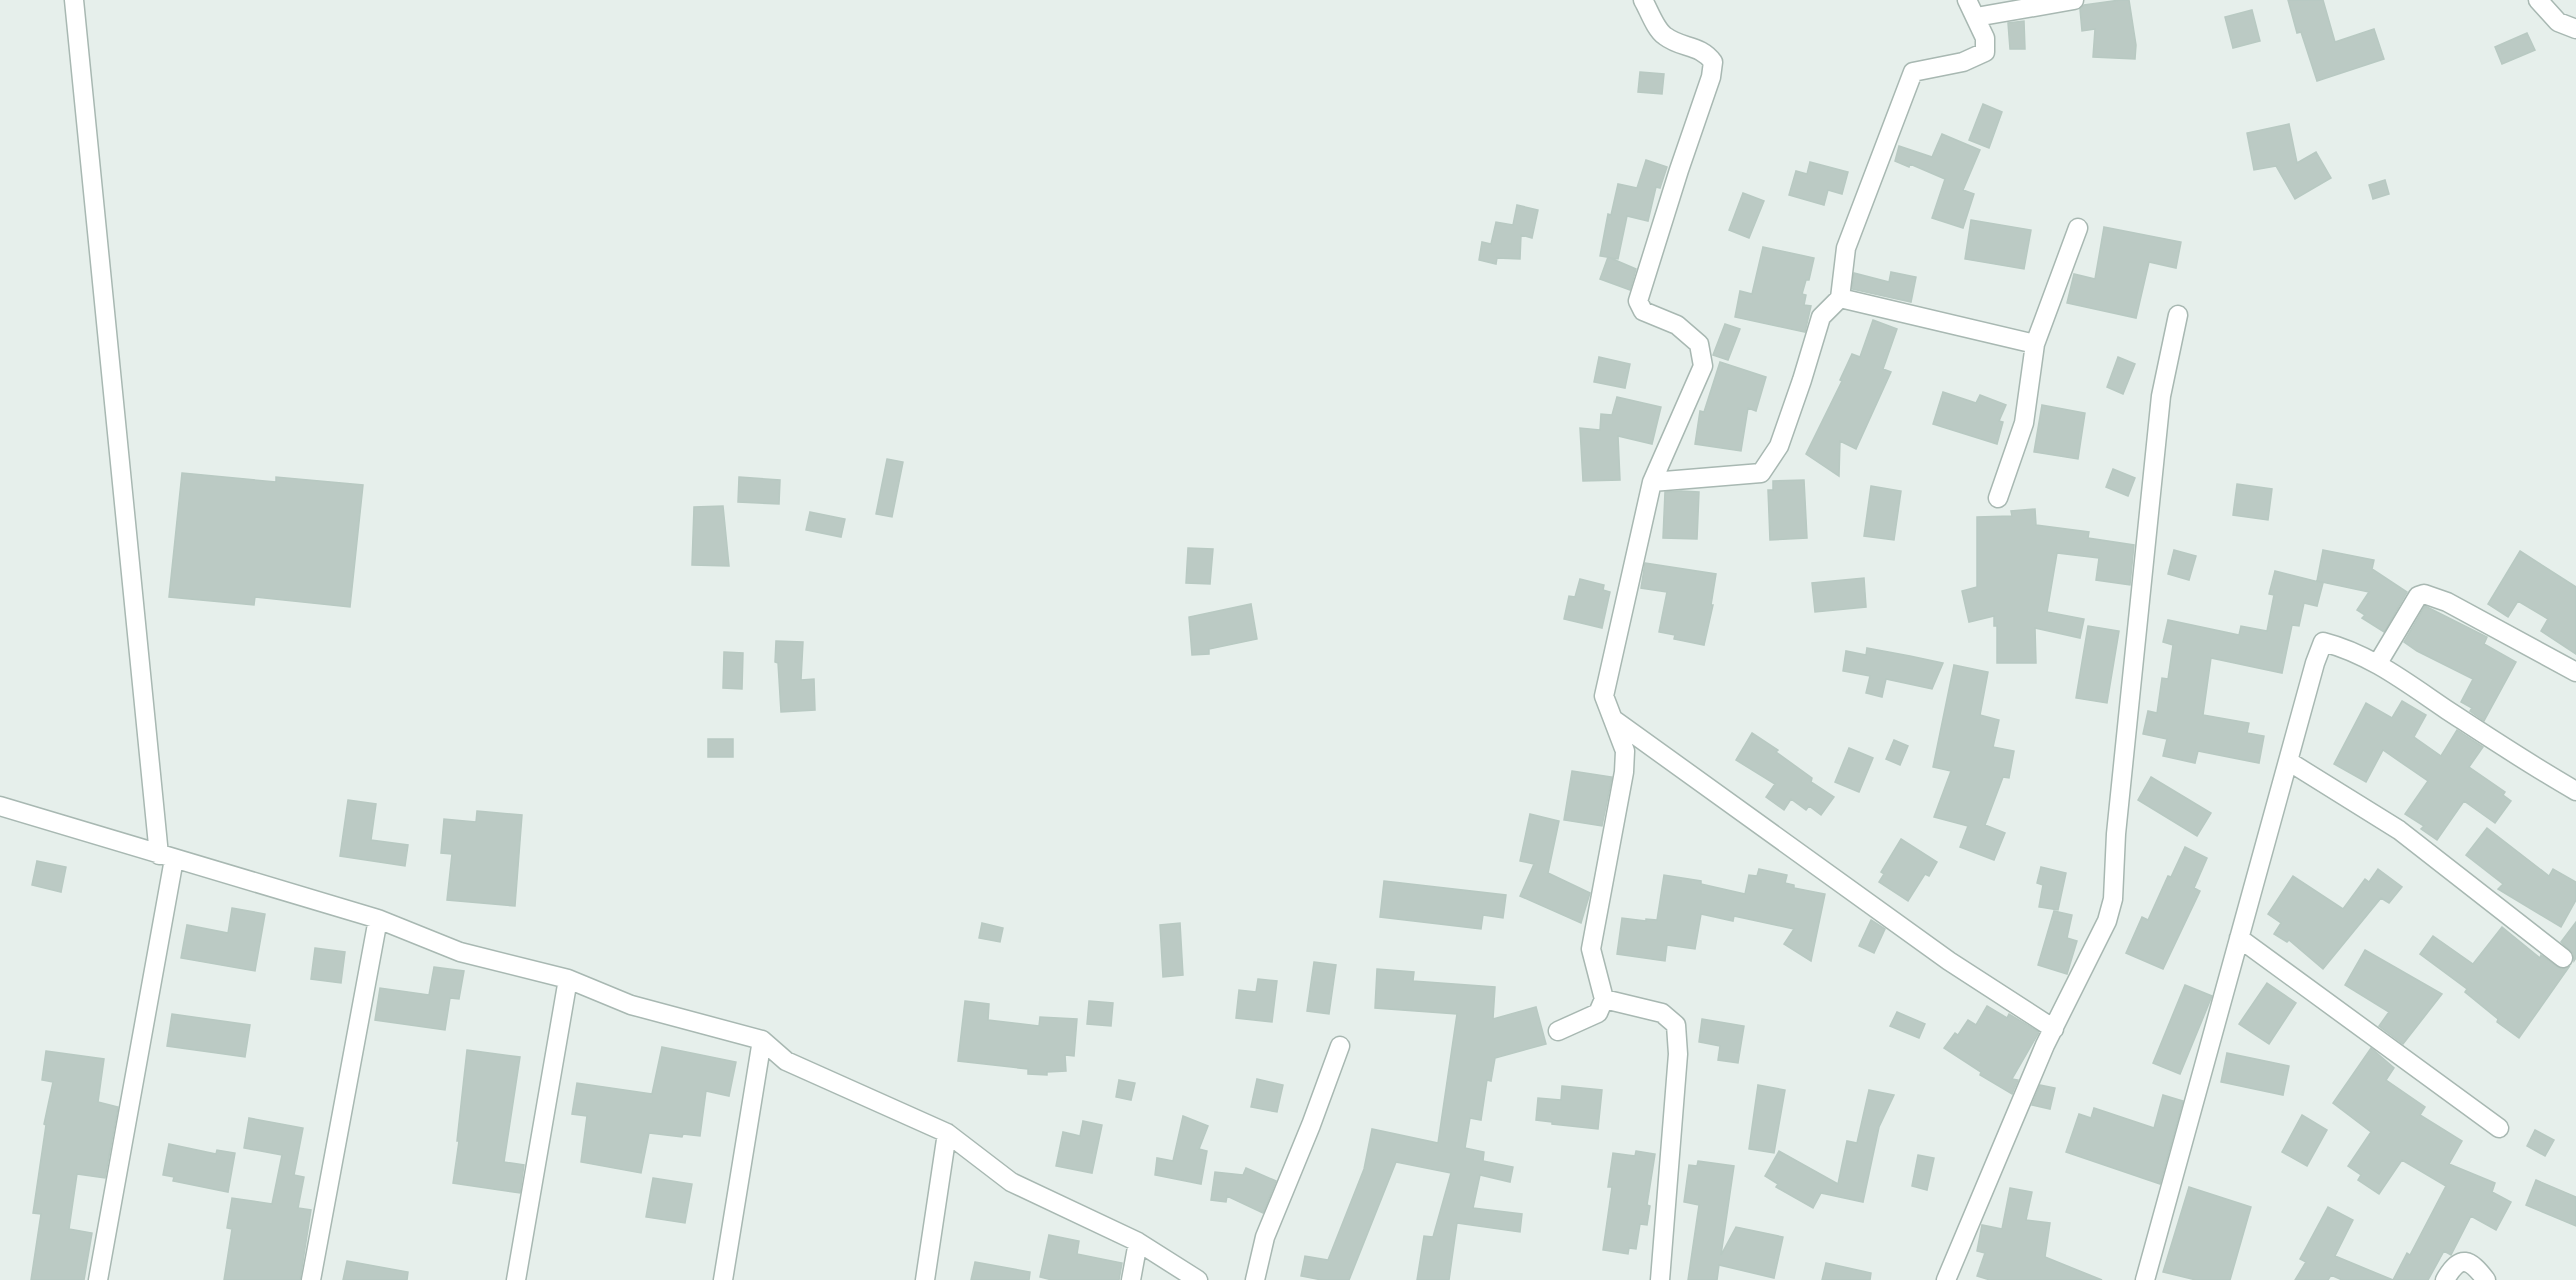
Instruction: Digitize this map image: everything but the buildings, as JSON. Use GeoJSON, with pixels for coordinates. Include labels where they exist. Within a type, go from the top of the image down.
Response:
{"type":"FeatureCollection","features":[{"type":"Feature","properties":{"kind":"street"},"geometry":{"type":"LineString","coordinates":[[74,0],[166,857],[98,1280]]}},
{"type":"Feature","properties":{"kind":"street"},"geometry":{"type":"LineString","coordinates":[[1558,1031],[1598,1013],[1604,999],[1590,949],[1624,772],[1625,751],[1604,696],[1652,482],[1703,366],[1700,344],[1677,325],[1643,311],[1638,301],[1711,77],[1713,62],[1706,51],[1680,44],[1663,35],[1643,0]]}},
{"type":"Feature","properties":{"kind":"street"},"geometry":{"type":"LineString","coordinates":[[1652,482],[1761,473],[1779,446],[1821,317],[1840,298],[1846,248],[1913,72],[1964,62],[1985,52],[1986,38],[1967,0]]}},
{"type":"Feature","properties":{"kind":"street"},"geometry":{"type":"LineString","coordinates":[[1976,17],[2074,0]]}},
{"type":"Feature","properties":{"kind":"street"},"geometry":{"type":"LineString","coordinates":[[2538,0],[2558,22],[2576,29]]}},
{"type":"Feature","properties":{"kind":"street"},"geometry":{"type":"LineString","coordinates":[[1998,498],[2024,423],[2036,344],[2078,228]]}},
{"type":"Feature","properties":{"kind":"street"},"geometry":{"type":"LineString","coordinates":[[1840,298],[2036,344]]}},
{"type":"Feature","properties":{"kind":"street"},"geometry":{"type":"LineString","coordinates":[[1946,1280],[2054,1029],[2107,921],[2113,899],[2116,834],[2159,408],[2178,315]]}},
{"type":"Feature","properties":{"kind":"street"},"geometry":{"type":"LineString","coordinates":[[2378,663],[2418,596],[2424,594],[2447,602],[2576,672]]}},
{"type":"Feature","properties":{"kind":"street"},"geometry":{"type":"LineString","coordinates":[[2145,1280],[2315,663],[2323,642],[2347,648],[2378,663],[2522,760],[2576,791]]}},
{"type":"Feature","properties":{"kind":"street"},"geometry":{"type":"LineString","coordinates":[[1613,719],[1949,961],[2054,1029]]}},
{"type":"Feature","properties":{"kind":"street"},"geometry":{"type":"LineString","coordinates":[[2288,761],[2399,830],[2564,958]]}},
{"type":"Feature","properties":{"kind":"street"},"geometry":{"type":"LineString","coordinates":[[0,806],[378,918],[460,952],[568,979],[631,1005],[762,1040],[786,1061],[947,1133],[1011,1182],[1138,1242],[1198,1280]]}},
{"type":"Feature","properties":{"kind":"street"},"geometry":{"type":"LineString","coordinates":[[311,1280],[378,918]]}},
{"type":"Feature","properties":{"kind":"street"},"geometry":{"type":"LineString","coordinates":[[2239,938],[2499,1128]]}},
{"type":"Feature","properties":{"kind":"street"},"geometry":{"type":"LineString","coordinates":[[516,1280],[568,979]]}},
{"type":"Feature","properties":{"kind":"street"},"geometry":{"type":"LineString","coordinates":[[1604,999],[1662,1014],[1676,1025],[1678,1054],[1660,1280]]}},
{"type":"Feature","properties":{"kind":"street"},"geometry":{"type":"LineString","coordinates":[[723,1280],[762,1040]]}},
{"type":"Feature","properties":{"kind":"street"},"geometry":{"type":"LineString","coordinates":[[1255,1280],[1265,1237],[1311,1125],[1340,1046]]}},
{"type":"Feature","properties":{"kind":"street"},"geometry":{"type":"LineString","coordinates":[[925,1280],[947,1133]]}},
{"type":"Feature","properties":{"kind":"street"},"geometry":{"type":"LineString","coordinates":[[1131,1280],[1138,1242]]}},
{"type":"Feature","properties":{"kind":"street"},"geometry":{"type":"LineString","coordinates":[[2445,1280],[2456,1264],[2463,1262],[2472,1263],[2486,1280]]}}]}
